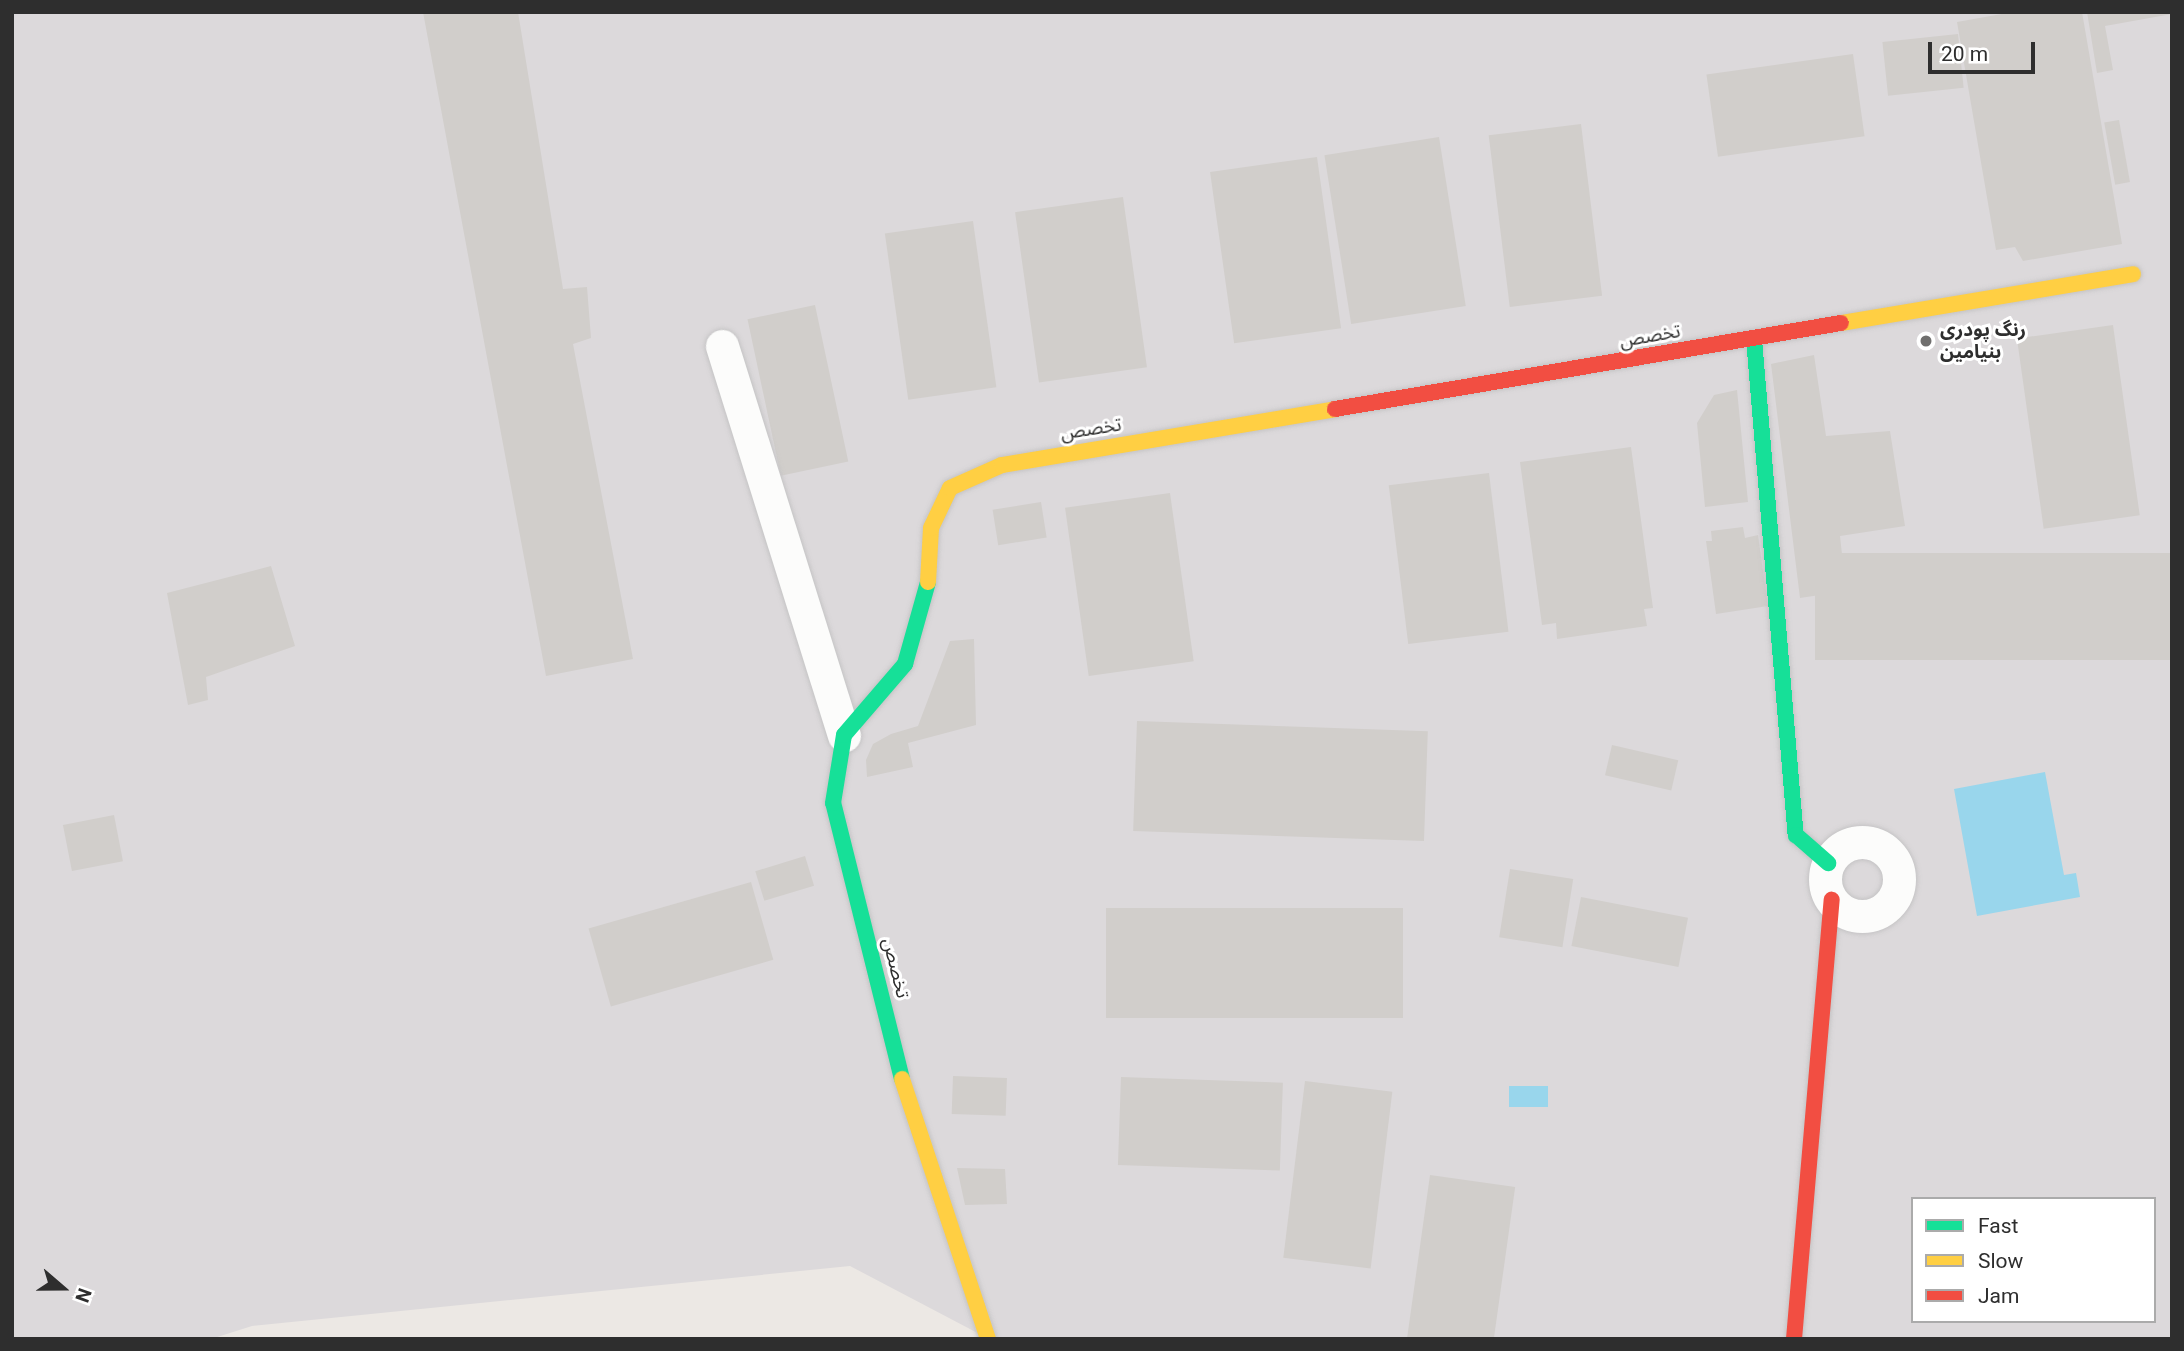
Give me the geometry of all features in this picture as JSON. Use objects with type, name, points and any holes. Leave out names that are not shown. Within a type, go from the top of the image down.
[{"type":"street","name":"تخصص","points":[[988,1339],[908,1102],[833,803],[844,735],[905,664],[927,591],[932,528],[950,488],[1002,465],[2133,274]]},
{"type":"street","points":[[1754,339],[1796,835],[1828,863]]},
{"type":"street","points":[[722,346],[844,735]]},
{"type":"street","points":[[1794,1339],[1832,900],[1825,876],[1828,863],[1846,845],[1871,843],[1892,857],[1899,880],[1891,901],[1874,914],[1851,914],[1832,900]]},
{"type":"shaded area","points":[[12,12],[2172,12],[2172,1339],[989,1339],[850,1266],[252,1326],[211,1339],[12,1339]]},
{"type":"water","points":[[2045,772],[2064,875],[2076,873],[2080,897],[1977,916],[1954,789]]},
{"type":"water","points":[[1509,1086],[1548,1086],[1548,1107],[1509,1107]]},
{"type":"building","points":[[423,12],[518,12],[563,289],[587,287],[591,338],[573,344],[633,659],[546,676]]},
{"type":"building","points":[[2013,12],[2082,12],[2122,244],[2023,261],[2015,247],[1996,250],[1957,22]]},
{"type":"building","points":[[2087,12],[2172,14],[2105,26],[2113,70],[2097,73]]},
{"type":"building","points":[[1958,34],[1964,88],[1888,96],[1882,42]]},
{"type":"building","points":[[1853,54],[1865,136],[1718,157],[1706,75]]},
{"type":"building","points":[[2119,120],[2130,182],[2115,185],[2104,123]]},
{"type":"building","points":[[1581,124],[1602,296],[1510,307],[1489,135]]},
{"type":"building","points":[[1439,137],[1466,306],[1351,324],[1324,155]]},
{"type":"building","points":[[1317,157],[1341,328],[1234,343],[1210,172]]},
{"type":"building","points":[[1123,197],[1147,367],[1039,382],[1015,212]]},
{"type":"building","points":[[973,221],[996,387],[908,400],[885,233]]},
{"type":"building","points":[[815,305],[848,462],[781,476],[748,319]]},
{"type":"building","points":[[2113,325],[2140,515],[2044,529],[2017,338]]},
{"type":"building","points":[[1814,355],[1826,436],[1890,431],[1905,526],[1840,536],[1846,591],[1800,598],[1771,364]]},
{"type":"building","points":[[1737,390],[1748,502],[1705,507],[1697,423],[1714,395]]},
{"type":"building","points":[[1631,447],[1653,608],[1644,609],[1647,626],[1557,639],[1556,623],[1542,625],[1520,462]]},
{"type":"building","points":[[1489,473],[1508,632],[1408,644],[1389,485]]},
{"type":"building","points":[[1170,493],[1194,661],[1089,676],[1065,508]]},
{"type":"building","points":[[1041,502],[1047,538],[998,545],[993,510]]},
{"type":"building","points":[[1743,527],[1745,538],[1758,535],[1768,606],[1716,614],[1706,541],[1712,541],[1711,531]]},
{"type":"building","points":[[1815,553],[2172,553],[2172,660],[1815,660]]},
{"type":"building","points":[[271,566],[295,646],[206,677],[208,700],[188,705],[167,593]]},
{"type":"building","points":[[974,639],[976,725],[908,743],[913,767],[867,777],[866,760],[873,744],[891,734],[918,726],[950,641]]},
{"type":"building","points":[[1137,721],[1428,731],[1424,841],[1133,831]]},
{"type":"building","points":[[1612,745],[1678,760],[1671,791],[1605,775]]},
{"type":"building","points":[[114,815],[123,861],[72,871],[63,825]]},
{"type":"building","points":[[805,856],[814,886],[764,901],[755,871]]},
{"type":"building","points":[[1510,869],[1573,879],[1562,947],[1499,937]]},
{"type":"building","points":[[751,882],[773,960],[611,1006],[589,929]]},
{"type":"building","points":[[1581,897],[1688,918],[1678,967],[1571,946]]},
{"type":"building","points":[[1106,908],[1403,908],[1403,1018],[1106,1018]]},
{"type":"building","points":[[953,1076],[1007,1078],[1006,1116],[952,1114]]},
{"type":"building","points":[[1121,1077],[1283,1083],[1280,1171],[1118,1165]]},
{"type":"building","points":[[1305,1081],[1392,1092],[1371,1268],[1283,1258]]},
{"type":"building","points":[[957,1168],[1005,1169],[1007,1204],[965,1205]]},
{"type":"building","points":[[1430,1175],[1515,1187],[1494,1339],[1407,1339]]},
{"type":"traffic: fast","points":[[1754,339],[1796,835],[1828,863]]},
{"type":"traffic: fast","points":[[902,1079],[833,803],[844,735],[905,664],[928,582]]},
{"type":"traffic: slow","points":[[1841,323],[2133,274]]},
{"type":"traffic: slow","points":[[928,582],[931,528],[950,488],[1002,465],[1335,409]]},
{"type":"traffic: slow","points":[[902,1079],[988,1339]]},
{"type":"traffic: jam","points":[[1335,409],[1841,323]]},
{"type":"traffic: jam","points":[[1794,1339],[1832,900]]},
{"type":"place","name":"رنگ پودری بنیامین","points":[[1926,341]]}]
